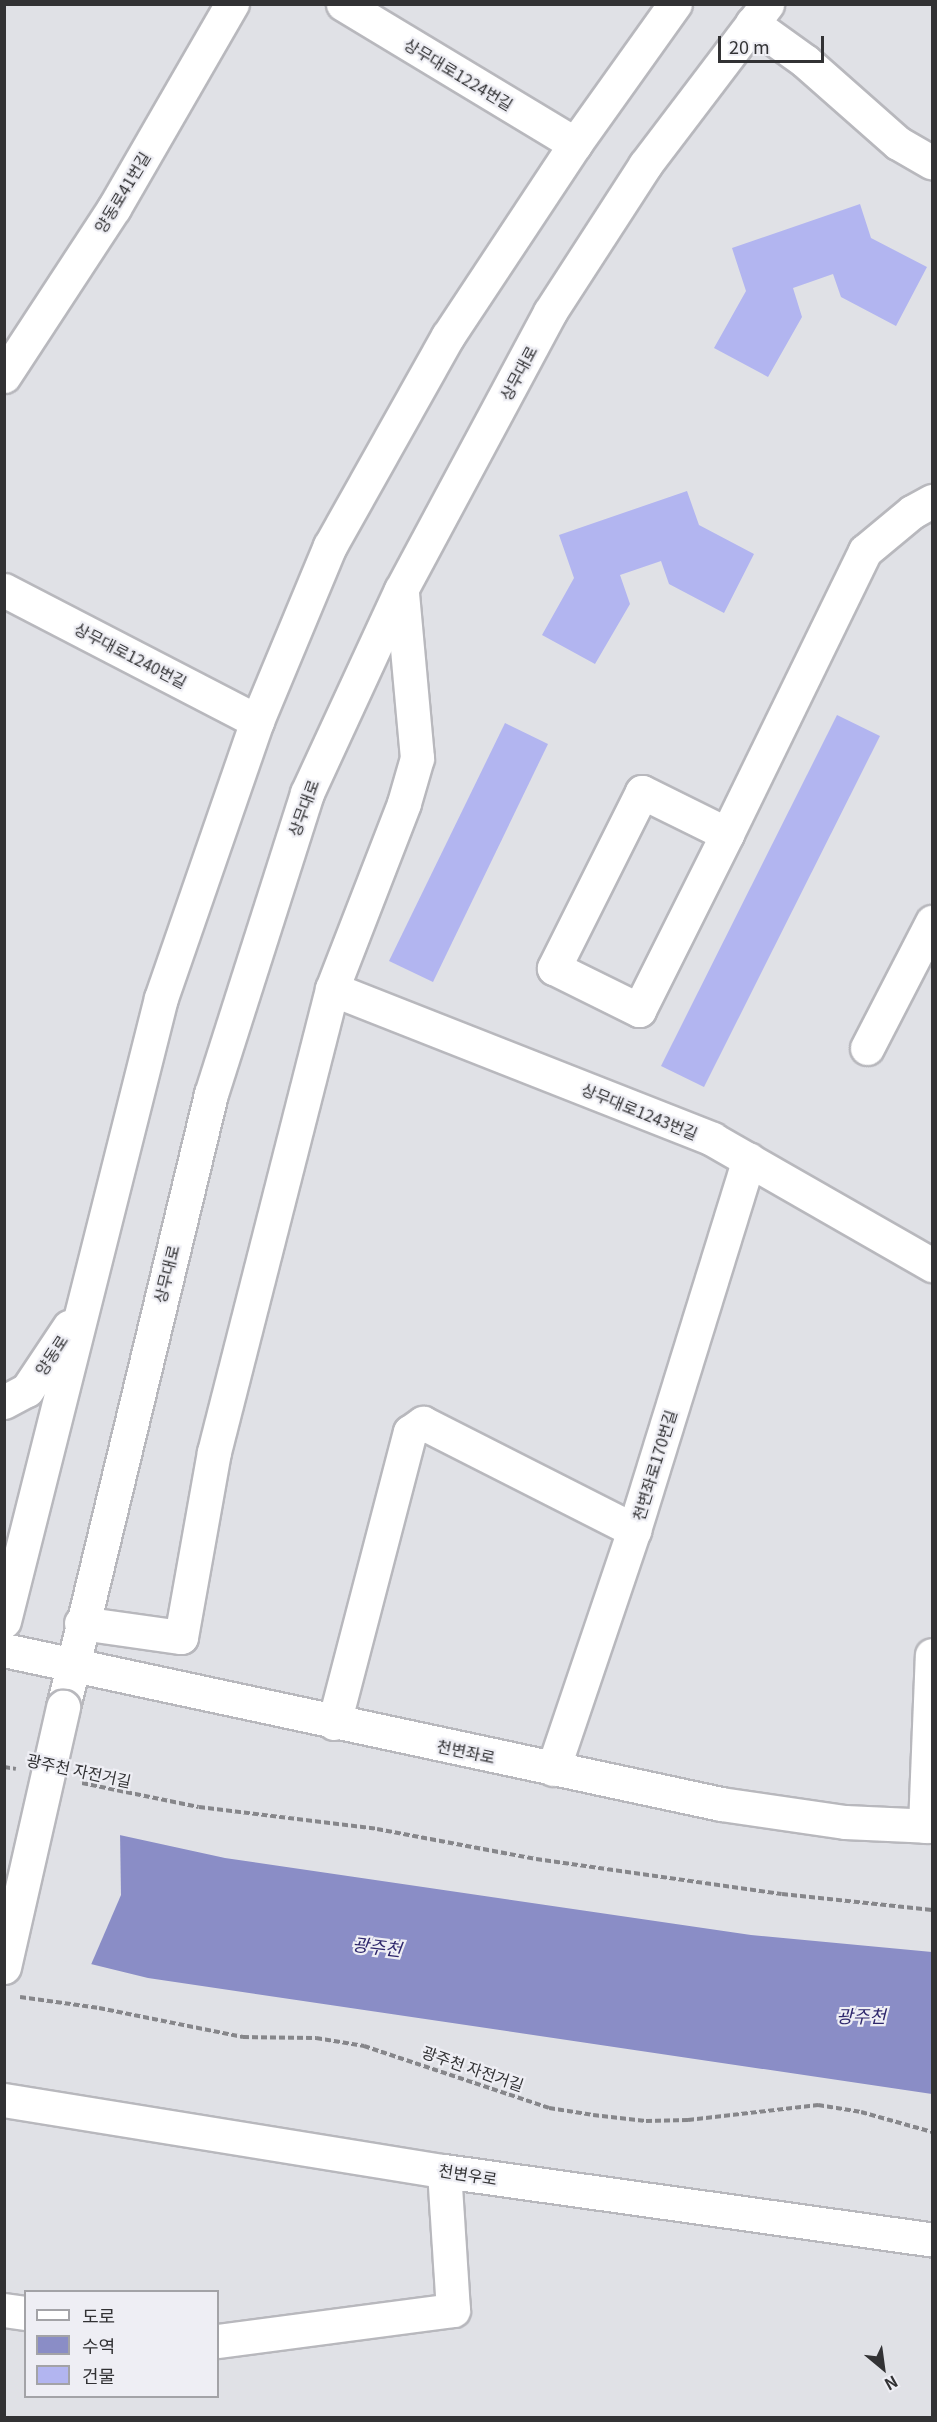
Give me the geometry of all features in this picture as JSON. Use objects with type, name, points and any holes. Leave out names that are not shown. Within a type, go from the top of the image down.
[{"type":"street","name":"양동로41번길","points":[[4,376],[114,208],[232,4]]},
{"type":"street","name":"상무대로1224번길","points":[[343,4],[575,144]]},
{"type":"street","points":[[4,1621],[161,998],[257,721],[330,546],[448,336],[575,144],[675,4]]},
{"type":"street","points":[[759,14],[805,62],[898,143],[933,163]]},
{"type":"street","name":"상무대로","points":[[4,1967],[81,1623],[211,1094],[307,793],[401,590],[550,312],[645,165],[759,14]]},
{"type":"street","points":[[727,834],[642,792],[554,968],[639,1010],[727,834],[865,551],[912,512],[933,501]]},
{"type":"street","name":"상무대로1240번길","points":[[4,590],[257,721]]},
{"type":"street","points":[[81,1623],[181,1637],[214,1452],[332,989],[404,803],[417,758],[401,590]]},
{"type":"street","points":[[867,1048],[933,922]]},
{"type":"street","name":"상무대로1243번길","points":[[332,989],[712,1139],[933,1265]]},
{"type":"street","name":"천변좌로170번길","points":[[553,1769],[634,1530],[749,1159]]},
{"type":"street","name":"양동로","points":[[4,1402],[27,1390],[87,1297]]},
{"type":"street","points":[[334,1723],[410,1432],[423,1423],[634,1530]]},
{"type":"street","name":"천변좌로","points":[[4,1650],[334,1723],[721,1804],[845,1822],[929,1826]]},
{"type":"street","points":[[929,1826],[933,1655]]},
{"type":"street","name":"천변우로","points":[[4,2100],[444,2171],[933,2241]]},
{"type":"street","points":[[219,2341],[453,2310],[444,2171]]},
{"type":"street","points":[[4,2310],[24,2313]]},
{"type":"path","name":"광주천 자전거길","points":[[4,1767],[27,1771]]},
{"type":"path","name":"광주천 자전거길","points":[[73,1781],[199,1807],[377,1829],[536,1859],[782,1894],[933,1910]]},
{"type":"path","name":"광주천 자전거길","points":[[16,1997],[99,2008],[243,2037],[316,2038],[364,2046],[549,2108],[592,2115],[646,2121],[688,2120],[818,2105],[861,2112],[933,2132]]},
{"type":"water","name":"광주천","points":[[5,1810],[225,1858],[751,1935],[932,1952],[932,2094],[148,1978],[5,1943]]},
{"type":"pier","points":[[4,1807],[120,1832],[121,1895],[90,1967],[4,1946]]},
{"type":"building","points":[[860,204],[871,238],[927,267],[896,326],[841,297],[833,274],[793,288],[802,317],[768,377],[714,348],[746,291],[732,248]]},
{"type":"building","points":[[687,491],[699,525],[754,554],[724,613],[669,584],[661,561],[620,575],[630,604],[595,664],[542,635],[574,578],[559,535]]},
{"type":"building","points":[[837,715],[880,736],[704,1087],[661,1066]]},
{"type":"building","points":[[505,723],[548,744],[433,982],[389,961]]}]
